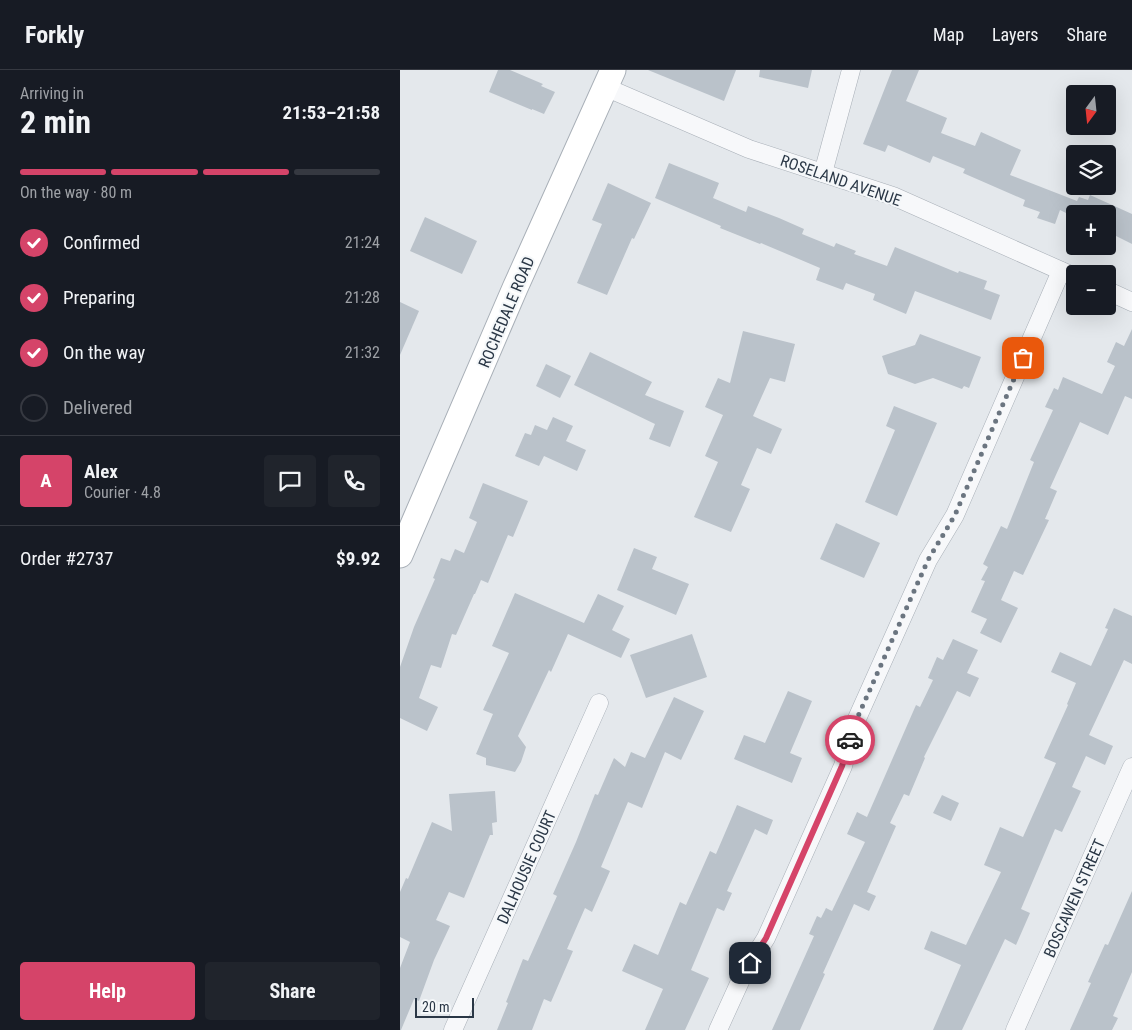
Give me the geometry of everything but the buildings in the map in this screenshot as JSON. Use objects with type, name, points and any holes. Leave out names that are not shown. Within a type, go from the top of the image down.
[{"type":"main road","name":"ROCHEDALE ROAD","points":[[400,555],[406,526],[609,78]]},
{"type":"street","points":[[823,173],[851,70]]},
{"type":"street","name":"ROSELAND AVENUE","points":[[609,78],[749,149],[893,196],[1066,273]]},
{"type":"street","points":[[718,1030],[743,975],[766,938],[842,766],[855,723],[928,560],[955,515],[1066,278]]},
{"type":"street","points":[[1116,295],[1132,302]]},
{"type":"street","name":"DALHOUSIE COURT","points":[[453,1030],[599,703]]},
{"type":"street","name":"BOSCAWEN STREET","points":[[1015,1030],[1132,767]]},
{"type":"way so far","points":[[850,740],[855,723],[928,560],[955,515],[1023,358]]},
{"type":"route","points":[[750,963],[766,938],[842,766],[850,740]]}]
